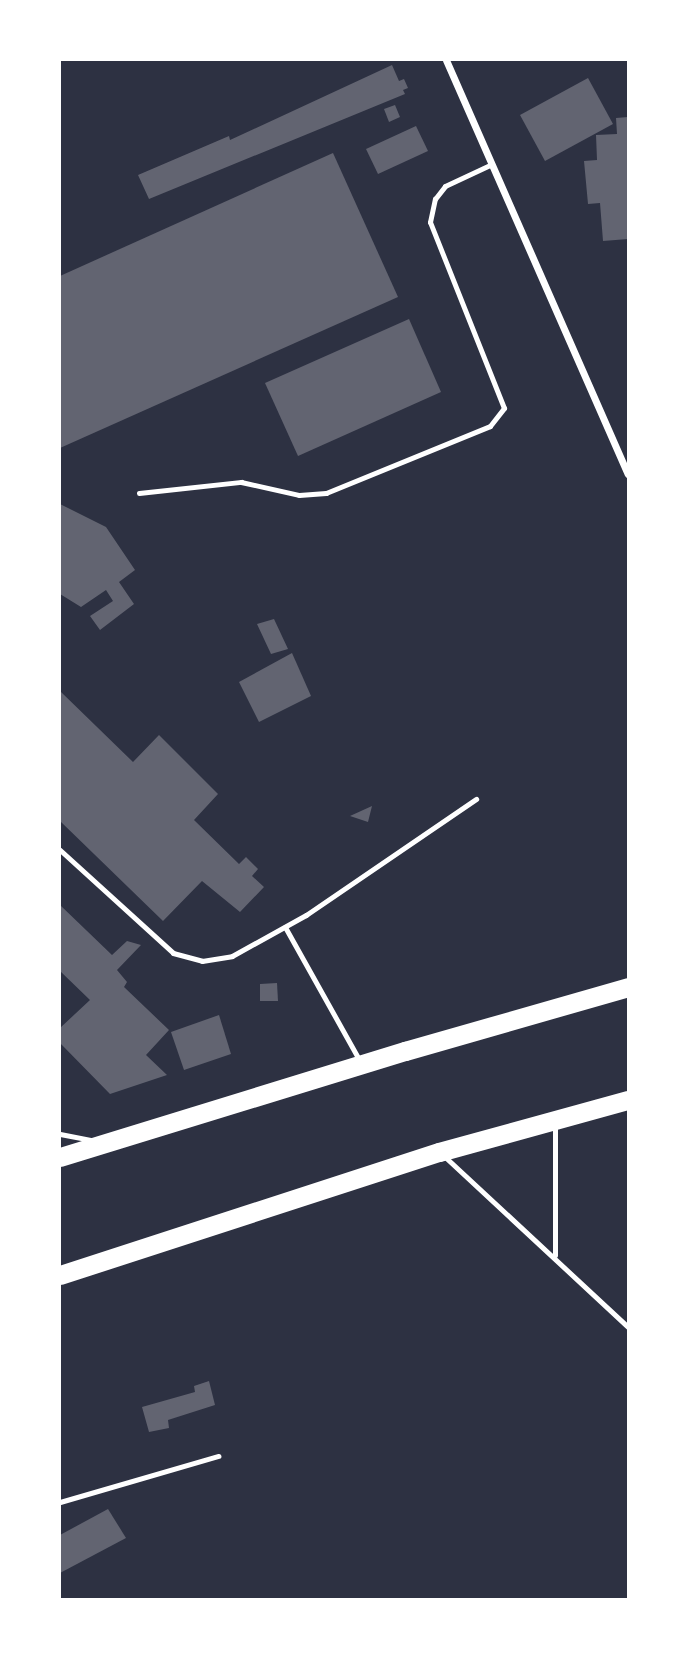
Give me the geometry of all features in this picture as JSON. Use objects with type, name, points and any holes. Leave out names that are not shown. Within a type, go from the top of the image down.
[{"type":"highway","points":[[60,1157],[362,1063],[628,987]]},
{"type":"highway","points":[[60,1275],[439,1152],[628,1100]]},
{"type":"street","points":[[446,60],[628,474]]},
{"type":"lane","points":[[139,492],[241,482],[299,495],[326,493],[490,426],[504,408],[430,222],[435,199],[445,186],[492,164]]},
{"type":"lane","points":[[60,850],[173,953],[202,961],[232,956],[285,927],[477,799]]},
{"type":"lane","points":[[285,927],[362,1063]]},
{"type":"lane","points":[[555,1255],[556,1120]]},
{"type":"lane","points":[[60,1134],[103,1143]]},
{"type":"lane","points":[[439,1152],[555,1255],[628,1327]]},
{"type":"lane","points":[[60,1502],[218,1456]]},
{"type":"building","points":[[392,65],[399,81],[404,79],[408,88],[403,90],[405,94],[149,199],[138,175],[229,136],[230,140]]},
{"type":"building","points":[[588,78],[613,124],[545,161],[520,115]]},
{"type":"building","points":[[395,105],[400,117],[389,122],[384,109]]},
{"type":"building","points":[[628,117],[628,239],[603,241],[600,203],[588,204],[584,161],[597,160],[596,135],[617,134],[616,118]]},
{"type":"building","points":[[416,126],[428,151],[378,174],[366,149]]},
{"type":"building","points":[[333,153],[398,297],[60,448],[60,276]]},
{"type":"building","points":[[409,319],[441,392],[298,456],[265,383]]},
{"type":"building","points":[[60,504],[106,527],[135,570],[119,582],[134,604],[100,630],[90,616],[113,601],[106,590],[81,607],[60,594]]},
{"type":"building","points":[[274,619],[288,649],[271,654],[257,624]]},
{"type":"building","points":[[292,653],[311,696],[259,722],[239,682]]},
{"type":"building","points":[[60,691],[133,762],[159,735],[218,794],[194,820],[239,864],[246,857],[258,869],[252,876],[264,887],[240,912],[202,881],[163,921],[60,821]]},
{"type":"building","points":[[372,806],[368,822],[350,816]]},
{"type":"building","points":[[60,905],[112,955],[127,941],[141,945],[117,970],[127,982],[124,987],[169,1030],[146,1055],[167,1075],[110,1094],[60,1043],[60,1028],[90,1000],[60,971]]},
{"type":"building","points":[[277,983],[278,1001],[260,1001],[260,984]]},
{"type":"building","points":[[219,1015],[231,1054],[184,1070],[171,1032]]},
{"type":"building","points":[[209,1381],[215,1405],[168,1420],[169,1428],[149,1432],[142,1407],[195,1392],[194,1386]]},
{"type":"building","points":[[108,1509],[126,1538],[60,1573],[60,1535]]}]
